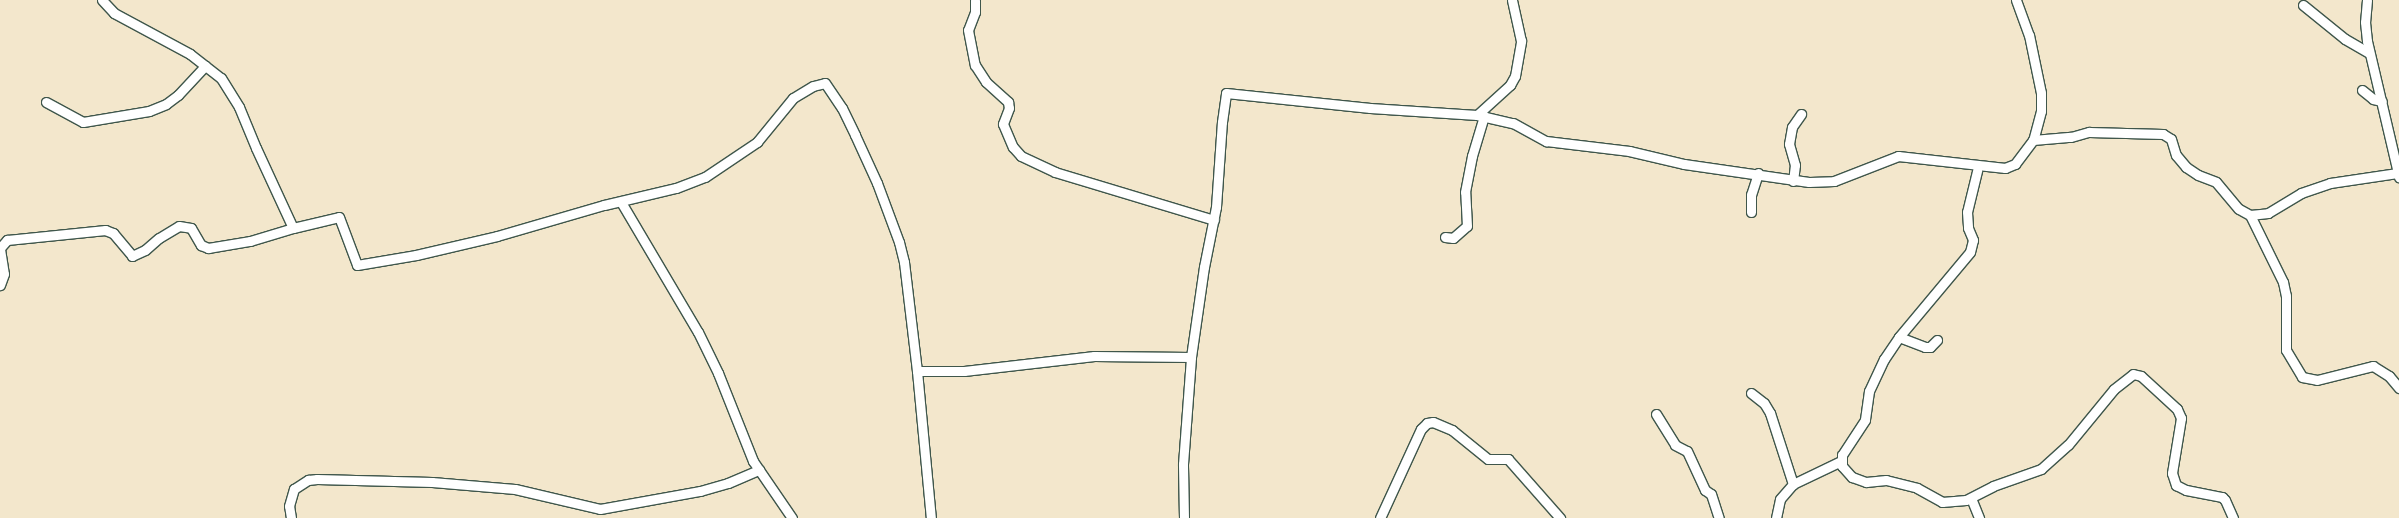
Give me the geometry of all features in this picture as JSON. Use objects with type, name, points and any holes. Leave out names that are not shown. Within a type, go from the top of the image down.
[{"type":"street","points":[[102,0],[114,14],[164,39],[205,66],[226,85],[239,107],[293,228]]},
{"type":"street","points":[[975,0],[975,12],[968,30],[975,65],[986,82],[1008,102],[1009,108],[1003,124],[1013,147],[1021,156],[1055,172],[1214,220]]},
{"type":"street","points":[[1445,237],[1454,238],[1467,226],[1465,192],[1480,116],[1502,94],[1515,76],[1521,41],[1512,0]]},
{"type":"street","points":[[1184,518],[1183,464],[1191,357],[1204,267],[1214,220],[1226,93],[1370,108],[1480,116],[1521,126],[1546,141],[1629,150],[1684,164],[1758,173],[1793,180],[1834,181],[1898,156],[1997,169],[2010,167],[2034,140],[2040,111],[2040,92],[2029,35],[2016,0]]},
{"type":"street","points":[[2034,140],[2071,138],[2089,132],[2166,135],[2171,138],[2179,159],[2186,167],[2198,176],[2216,182],[2239,209],[2250,215],[2268,213],[2300,193],[2330,183],[2398,175],[2382,101],[2369,53],[2365,22],[2367,0]]},
{"type":"street","points":[[2303,5],[2345,39],[2369,53]]},
{"type":"street","points":[[46,102],[83,122],[149,111],[166,104],[178,95],[205,66]]},
{"type":"street","points":[[0,285],[4,274],[0,248],[7,240],[105,230],[114,233],[132,256],[145,250],[179,226],[191,228],[201,245],[208,248],[250,241],[339,217],[357,265],[458,246],[604,205],[676,188],[705,177],[757,142],[793,98],[813,86],[825,83],[842,108],[877,183],[899,242],[904,262],[917,370],[931,518]]},
{"type":"street","points":[[2362,90],[2373,100],[2382,101]]},
{"type":"street","points":[[1793,180],[1795,165],[1789,144],[1792,127],[1801,114]]},
{"type":"street","points":[[1978,167],[1967,212],[1968,228],[1973,240],[1970,252],[1884,359],[1869,391],[1865,420],[1845,450],[1841,461],[1846,472],[1866,482],[1886,480],[1917,488],[1942,502],[1953,503],[1971,498],[1993,486],[2041,469],[2068,446],[2114,389],[2133,374],[2141,376],[2177,409],[2181,418],[2172,473],[2176,485],[2186,490],[2222,497],[2233,518]]},
{"type":"street","points":[[1751,212],[1751,195],[1758,173]]},
{"type":"street","points":[[621,202],[698,332],[718,373],[749,452],[792,518]]},
{"type":"street","points":[[2250,215],[2283,282],[2286,296],[2286,350],[2302,377],[2317,380],[2373,366],[2389,376],[2399,388]]},
{"type":"street","points":[[1900,337],[1925,347],[1930,347],[1937,340]]},
{"type":"street","points":[[917,370],[964,371],[1094,356],[1191,357]]},
{"type":"street","points":[[1751,393],[1770,413],[1792,484]]},
{"type":"street","points":[[1656,414],[1675,445],[1687,451],[1705,490],[1711,494],[1719,518]]},
{"type":"street","points":[[1380,518],[1421,429],[1427,423],[1433,422],[1452,430],[1488,459],[1508,459],[1560,518]]},
{"type":"street","points":[[1776,518],[1780,499],[1792,484],[1841,461]]},
{"type":"street","points":[[291,518],[289,506],[294,489],[308,480],[317,479],[432,482],[514,489],[600,509],[700,491],[728,483],[759,470]]},
{"type":"street","points":[[1971,498],[1979,518]]}]
